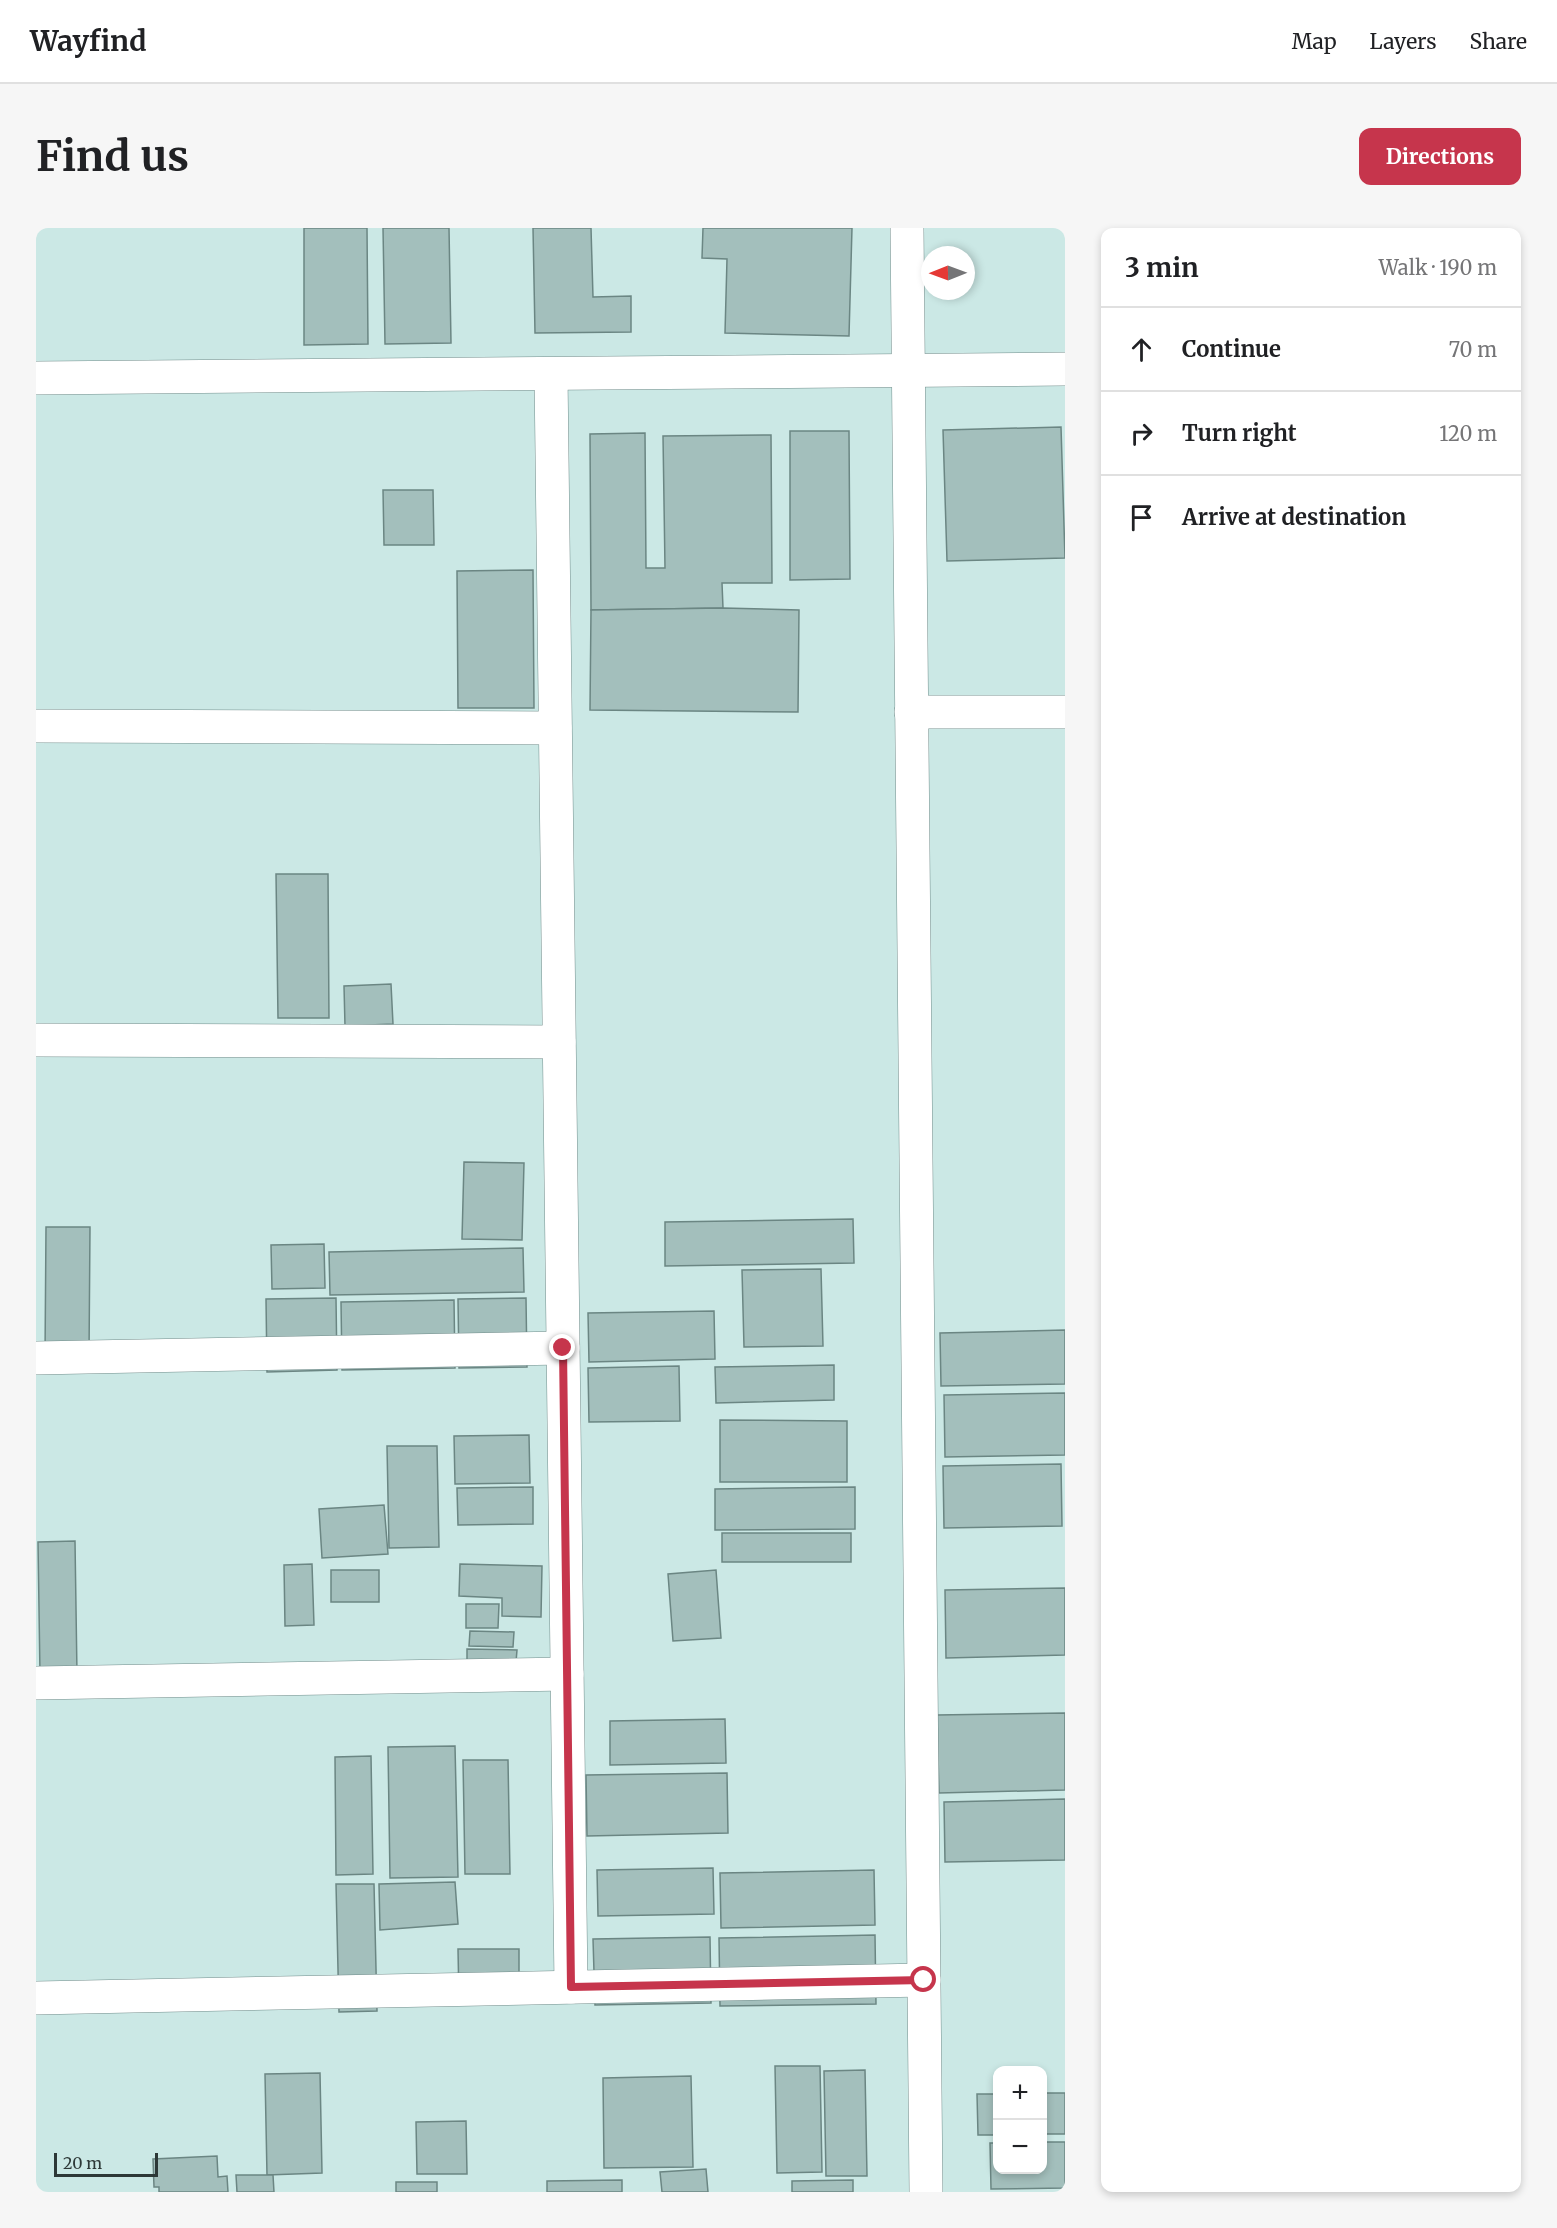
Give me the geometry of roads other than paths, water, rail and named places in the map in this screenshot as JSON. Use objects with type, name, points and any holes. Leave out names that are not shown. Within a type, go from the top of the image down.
[{"type":"street","points":[[906,228],[926,2192]]},
{"type":"street","points":[[36,378],[1065,369]]},
{"type":"street","points":[[551,374],[571,1987]]},
{"type":"street","points":[[911,712],[1065,712]]},
{"type":"street","points":[[36,726],[555,728]]},
{"type":"street","points":[[36,1040],[559,1042]]},
{"type":"street","points":[[36,1358],[563,1348]]},
{"type":"street","points":[[36,1683],[567,1674]]},
{"type":"street","points":[[36,1998],[924,1980]]}]
